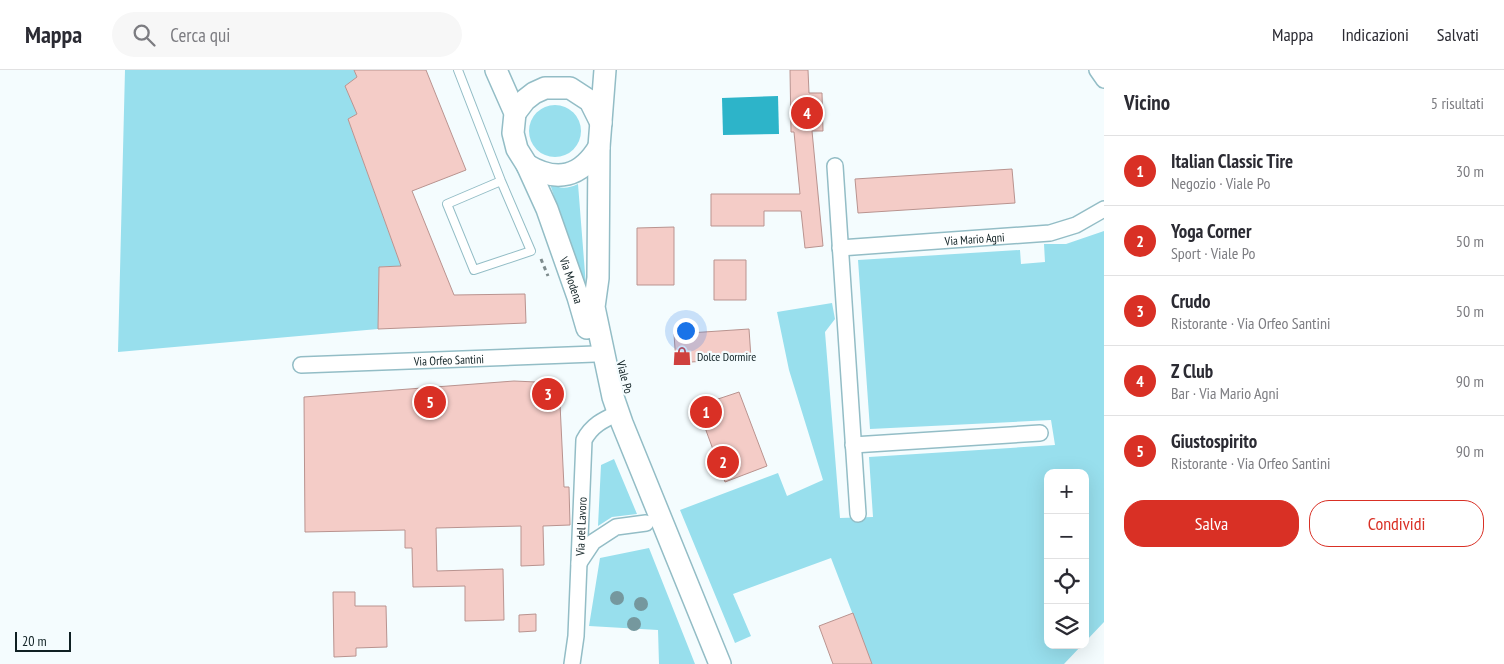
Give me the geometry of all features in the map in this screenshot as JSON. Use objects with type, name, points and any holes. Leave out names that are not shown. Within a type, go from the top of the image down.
[{"type":"main road","name":"Via Modena","points":[[496,70],[518,140],[553,226],[578,297],[595,354],[616,405]]},
{"type":"main road","name":"Viale Po","points":[[605,70],[599,147],[598,278],[594,307],[616,405],[720,664]]},
{"type":"main road","points":[[599,147],[592,160],[580,170],[566,175],[551,175],[537,171],[518,140],[530,96],[549,79],[570,88],[590,101],[601,123]]},
{"type":"street","points":[[1098,70],[1104,80]]},
{"type":"street","points":[[835,166],[858,514]]},
{"type":"street","name":"Via Mario Agni","points":[[840,248],[1050,233],[1076,225],[1104,210]]},
{"type":"street","name":"Via Orfeo Santini","points":[[301,365],[595,354]]},
{"type":"street","name":"Via del Lavoro","points":[[573,662],[584,440],[587,433],[616,405]]},
{"type":"street","points":[[853,445],[1040,433]]},
{"type":"street","points":[[579,564],[593,542],[616,527],[646,523]]},
{"type":"lane","points":[[458,70],[501,181],[531,251],[474,270],[447,204],[501,181]]},
{"type":"shaded area","points":[[125,70],[354,70],[357,77],[345,86],[357,114],[348,119],[401,266],[379,267],[378,329],[118,352]]},
{"type":"shaded area","points":[[778,96],[779,134],[723,135],[722,98]]},
{"type":"shaded area","points":[[550,105],[560,105],[574,112],[581,126],[581,136],[574,150],[560,157],[550,157],[540,153],[533,146],[529,136],[529,126],[533,116],[540,109]]},
{"type":"shaded area","points":[[550,184],[564,188],[578,184],[586,286],[584,288]]},
{"type":"shaded area","points":[[1104,231],[1104,622],[1089,638],[1089,469],[1044,469],[1044,649],[1078,649],[1064,664],[872,664],[831,558],[733,594],[751,636],[735,643],[680,510],[778,473],[787,496],[823,480],[789,370],[777,312],[832,303],[835,319],[825,332],[840,518],[873,517],[869,457],[1055,445],[1051,420],[870,429],[858,260],[1020,250],[1021,264],[1045,262],[1044,244],[1066,244]]},
{"type":"shaded area","points":[[614,459],[637,514],[612,517],[598,526],[601,465]]},
{"type":"shaded area","points":[[649,548],[695,664],[659,664],[658,630],[589,626],[600,558]]},
{"type":"building","points":[[354,70],[426,70],[466,170],[412,191],[454,295],[525,294],[526,323],[378,329],[379,267],[401,266],[348,119],[357,114],[345,86],[357,77]]},
{"type":"building","points":[[790,70],[808,70],[809,93],[822,93],[823,131],[812,131],[823,246],[805,248],[801,211],[764,211],[764,226],[711,226],[711,194],[800,194],[794,132],[791,132]]},
{"type":"building","points":[[1012,169],[1015,203],[858,213],[855,179]]},
{"type":"building","points":[[674,227],[674,285],[637,285],[637,228]]},
{"type":"building","points":[[714,260],[746,260],[746,300],[714,300]]},
{"type":"building","points":[[749,329],[751,358],[676,363],[674,334]]},
{"type":"building","points":[[514,381],[559,383],[564,487],[569,487],[570,525],[543,526],[544,565],[521,566],[521,526],[436,528],[437,571],[503,569],[504,620],[465,621],[465,586],[413,587],[412,548],[405,548],[405,530],[305,532],[304,397]]},
{"type":"building","points":[[739,392],[767,466],[725,482],[697,406]]},
{"type":"building","points":[[333,592],[355,592],[355,606],[386,606],[387,647],[356,648],[356,656],[334,657]]},
{"type":"building","points":[[853,613],[872,664],[833,664],[819,626]]},
{"type":"building","points":[[536,614],[536,631],[519,632],[519,615]]},
{"type":"place","name":"Z Club","points":[[807,113]]},
{"type":"place","name":"Dolce Dormire","points":[[682,356]]},
{"type":"place","name":"Crudo","points":[[548,394]]},
{"type":"place","name":"Giustospirito","points":[[430,402]]},
{"type":"place","name":"Italian Classic Tire","points":[[706,412]]},
{"type":"place","name":"Yoga Corner","points":[[723,462]]}]
